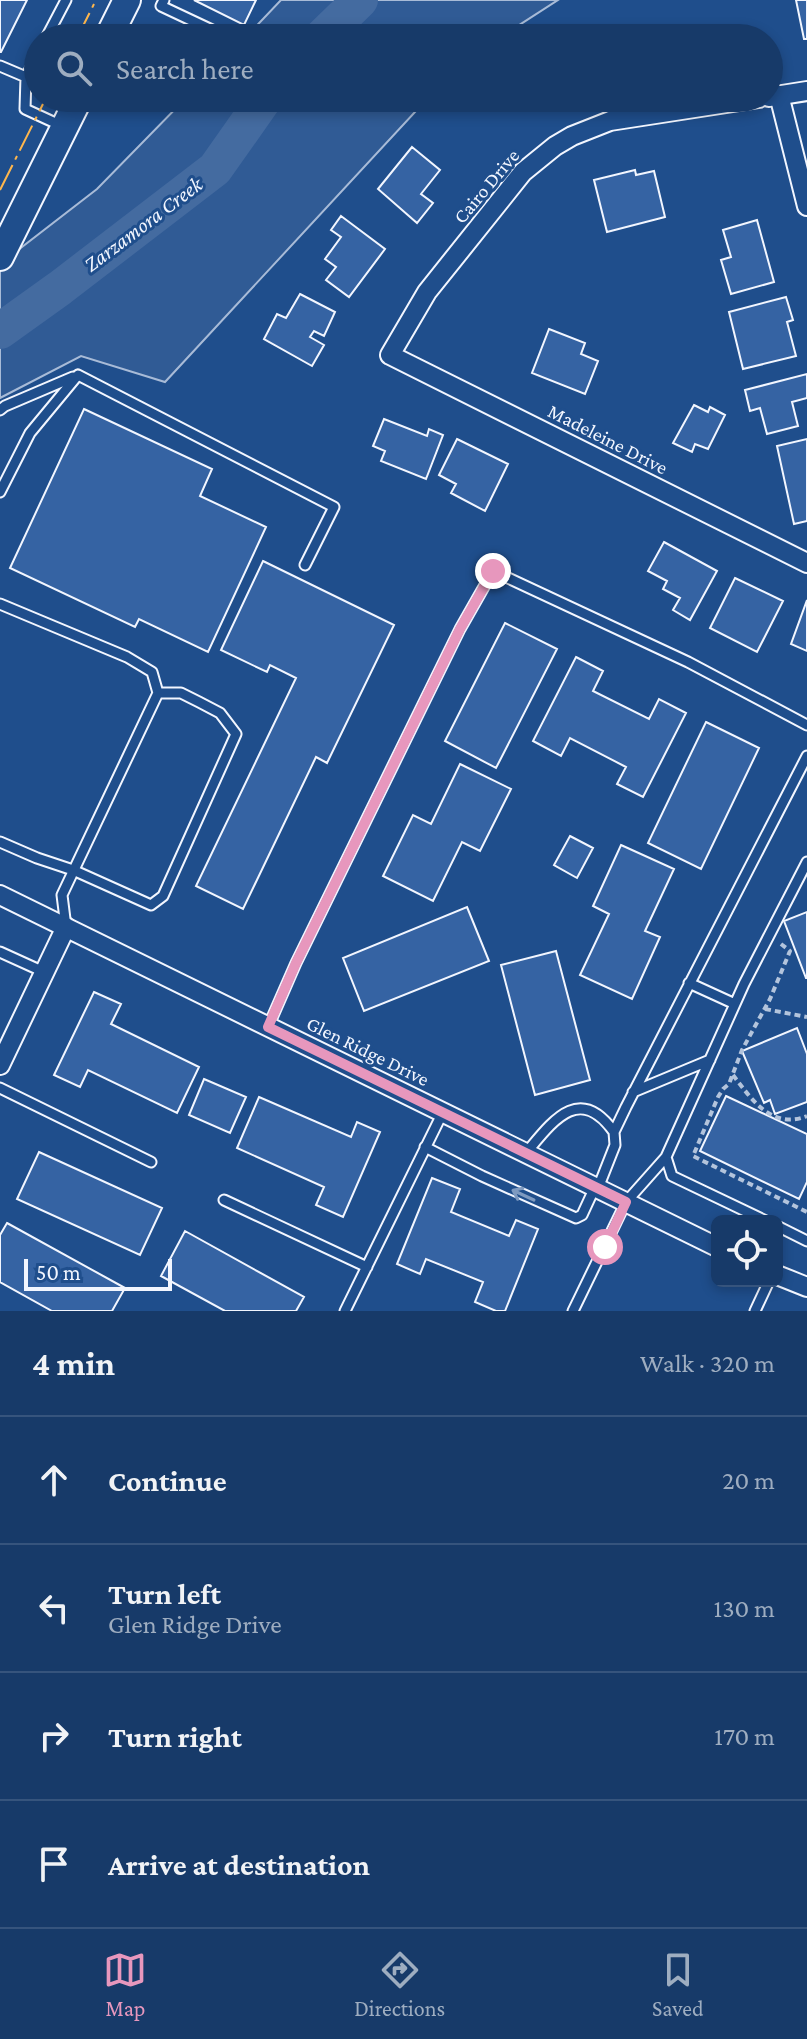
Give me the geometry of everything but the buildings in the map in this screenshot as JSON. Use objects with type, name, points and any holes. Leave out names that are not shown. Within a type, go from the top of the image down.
[{"type":"main road","points":[[115,24],[127,0]]},
{"type":"main road","points":[[0,257],[72,112]]},
{"type":"street","points":[[783,95],[807,91]]},
{"type":"street","name":"Cairo Drive","points":[[390,355],[427,292],[523,172],[572,136],[610,121],[668,112]]},
{"type":"street","points":[[779,112],[807,206]]},
{"type":"street","name":"Madeleine Drive","points":[[390,355],[807,563]]},
{"type":"street","name":"Glen Ridge Drive","points":[[0,895],[711,1244]]},
{"type":"street","points":[[0,1065],[66,927]]},
{"type":"street","points":[[783,1277],[807,1287]]},
{"type":"lane","points":[[53,24],[66,0]]},
{"type":"lane","points":[[164,0],[161,6],[199,24]]},
{"type":"lane","points":[[0,66],[24,76]]},
{"type":"lane","points":[[31,112],[64,128]]},
{"type":"lane","points":[[0,410],[78,375],[139,405],[334,507],[305,565]]},
{"type":"lane","points":[[0,492],[30,433],[78,375]]},
{"type":"lane","points":[[268,1027],[398,754],[460,629],[493,571],[688,662],[807,725]]},
{"type":"lane","points":[[2,608],[127,657],[152,672],[158,693],[62,895],[66,927]]},
{"type":"lane","points":[[0,842],[151,905],[163,896],[236,734],[220,713],[181,693],[158,693]]},
{"type":"lane","points":[[425,1147],[565,1214],[576,1218],[582,1215],[615,1145],[614,1132],[633,1092],[807,756]]},
{"type":"lane","points":[[573,1311],[626,1202],[666,1157],[735,1004],[807,862]]},
{"type":"lane","points":[[0,952],[44,972]]},
{"type":"lane","points":[[689,983],[735,1004]]},
{"type":"lane","points":[[633,1092],[710,1060]]},
{"type":"lane","points":[[0,1088],[151,1162]]},
{"type":"lane","points":[[526,1153],[550,1123],[560,1114],[573,1110],[585,1109],[598,1115],[614,1132]]},
{"type":"lane","points":[[345,1311],[443,1112]]},
{"type":"lane","points":[[666,1157],[672,1176],[753,1215]]},
{"type":"lane","points":[[224,1200],[367,1267]]},
{"type":"lane","points":[[783,1229],[807,1241]]},
{"type":"lane","points":[[755,1311],[766,1287]]},
{"type":"path","points":[[769,936],[790,951],[729,1084],[718,1097],[693,1156],[807,1212]]},
{"type":"path","points":[[765,1009],[807,1017]]},
{"type":"path","points":[[733,1075],[766,1112],[786,1121],[807,1116]]},
{"type":"shaded area","points":[[281,0],[558,0],[521,24],[258,24]]},
{"type":"shaded area","points":[[172,112],[415,112],[165,382],[81,356],[0,398],[0,264],[97,189]]},
{"type":"waterway","name":"Zarzamora Creek","points":[[335,24],[360,0]]},
{"type":"waterway","name":"Zarzamora Creek","points":[[0,331],[215,169],[255,112]]},
{"type":"power","points":[[84,24],[96,0]]},
{"type":"power","points":[[0,190],[39,112]]},
{"type":"route","points":[[493,571],[460,629],[296,963],[268,1027],[626,1202],[605,1247]]}]
